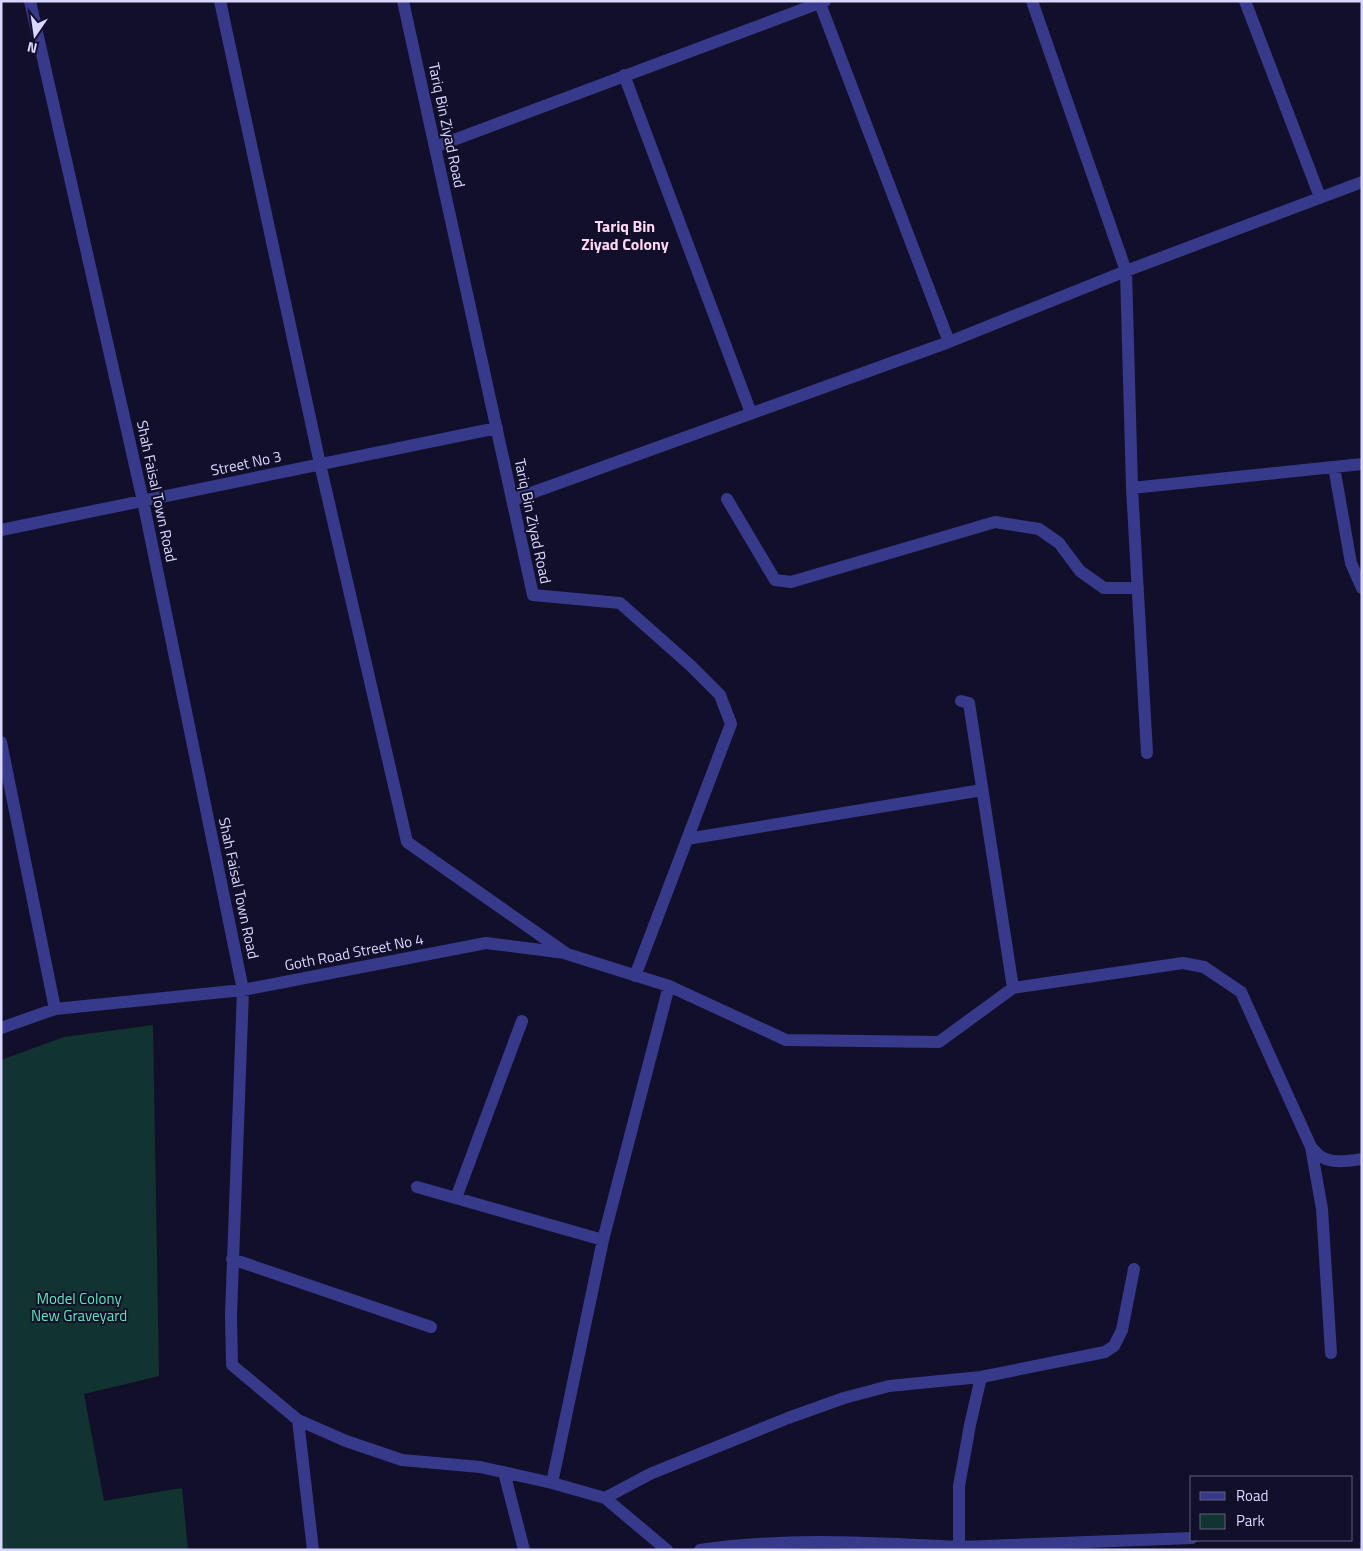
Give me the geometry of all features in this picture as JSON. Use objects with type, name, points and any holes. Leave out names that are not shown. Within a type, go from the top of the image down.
[{"type":"street","name":"Shah Faisal Town Road","points":[[30,1],[143,501],[243,990],[232,1259],[232,1366],[298,1420]]},
{"type":"street","points":[[220,1],[320,464],[407,842],[567,954],[669,986],[786,1040],[939,1042],[1013,988],[1183,963],[1204,966],[1241,992],[1311,1147],[1322,1209],[1330,1353]]},
{"type":"street","name":"Tariq Bin Ziyad Road","points":[[403,1],[533,595],[620,603],[690,665],[720,695],[730,724],[635,976]]},
{"type":"street","points":[[1032,1],[1126,271],[1132,488],[1146,753]]},
{"type":"street","points":[[1245,1],[1320,197]]},
{"type":"street","points":[[435,147],[821,2],[949,342]]},
{"type":"street","points":[[624,75],[751,414]]},
{"type":"street","points":[[512,500],[949,342],[1126,271],[1362,182]]},
{"type":"street","name":"Street No 3","points":[[1,530],[497,428]]},
{"type":"street","points":[[1132,488],[1362,464]]},
{"type":"street","points":[[1334,467],[1351,563],[1362,588]]},
{"type":"street","points":[[727,499],[775,580],[792,582],[995,522],[1039,529],[1060,543],[1080,571],[1104,588],[1138,588]]},
{"type":"street","points":[[961,701],[969,703],[1013,988]]},
{"type":"street","points":[[1,742],[54,1009]]},
{"type":"street","points":[[687,839],[982,790]]},
{"type":"street","name":"Goth Road Street No 4","points":[[1,1028],[54,1009],[243,990],[486,943],[567,954]]},
{"type":"street","points":[[552,1483],[603,1240],[669,986]]},
{"type":"street","points":[[456,1198],[522,1021]]},
{"type":"street","points":[[1311,1147],[1320,1157],[1332,1160],[1347,1161],[1362,1158]]},
{"type":"street","points":[[417,1187],[603,1240]]},
{"type":"street","points":[[232,1259],[431,1327]]},
{"type":"street","points":[[605,1498],[650,1474],[788,1418],[844,1398],[889,1386],[981,1377],[1106,1352],[1114,1346],[1122,1330],[1134,1269]]},
{"type":"street","points":[[959,1548],[959,1486],[981,1377]]},
{"type":"street","points":[[298,1420],[346,1441],[402,1460],[480,1467],[552,1483],[605,1498],[668,1550]]},
{"type":"street","points":[[298,1420],[313,1550]]},
{"type":"street","points":[[504,1472],[524,1550]]},
{"type":"street","points":[[700,1550],[800,1541],[959,1548],[1136,1545],[1190,1538]]},
{"type":"green space","name":"Model Colony New Graveyard","points":[[153,1025],[159,1376],[84,1394],[104,1501],[182,1488],[188,1550],[1,1550],[1,1060],[64,1037]]},
{"type":"district","name":"Tariq Bin Ziyad Colony","points":[[625,235]]}]
